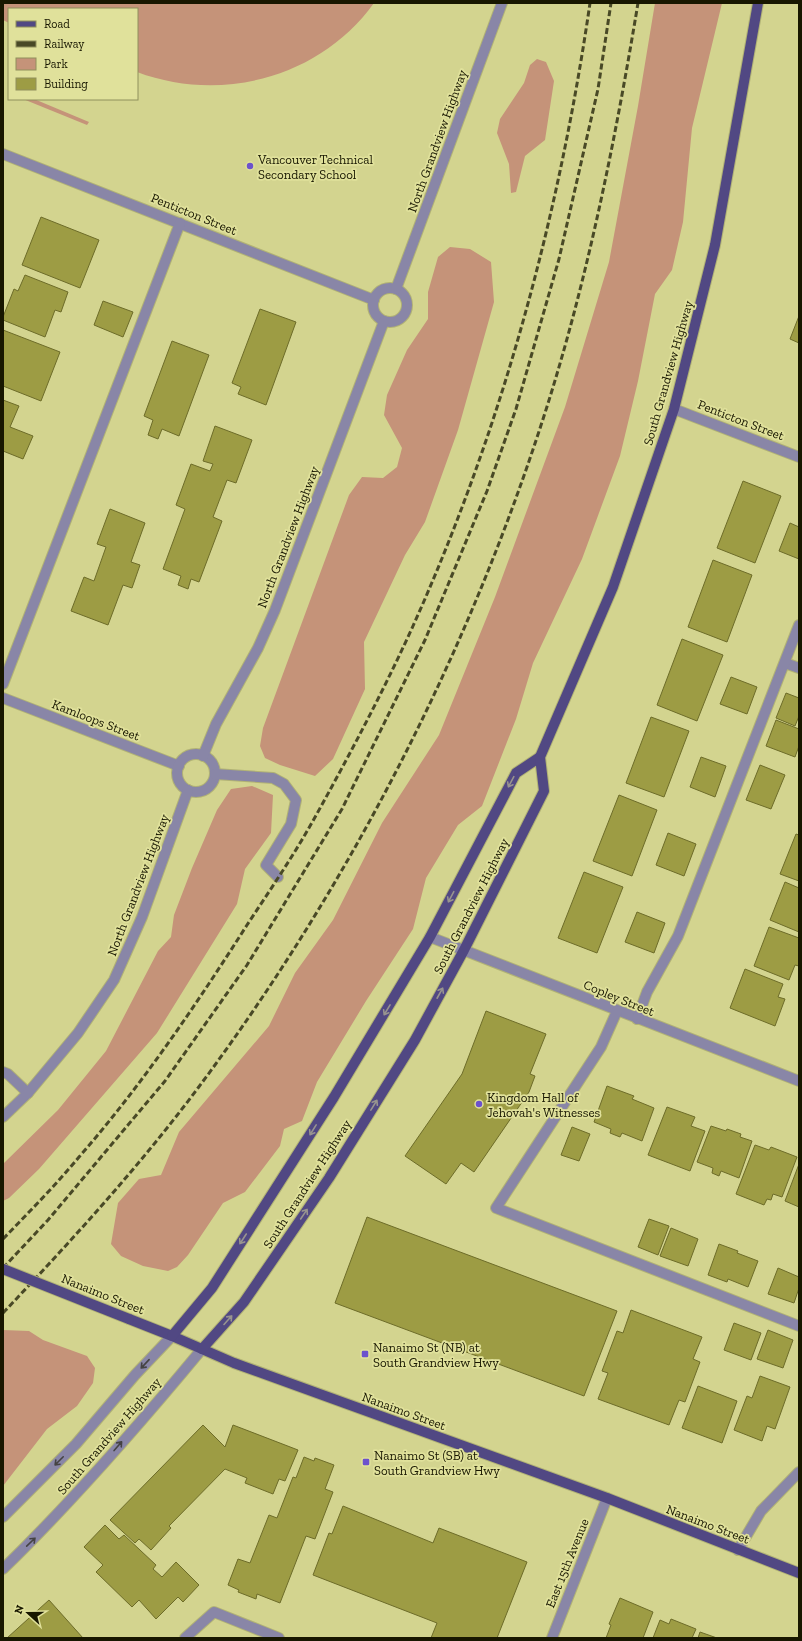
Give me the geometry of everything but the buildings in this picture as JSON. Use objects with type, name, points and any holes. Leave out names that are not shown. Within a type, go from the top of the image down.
[{"type":"main road","name":"South Grandview Highway","points":[[202,1349],[244,1302],[329,1178],[414,1040],[464,950],[544,791],[540,757],[613,587],[674,409],[715,245],[758,3]]},
{"type":"main road","name":"South Grandview Highway","points":[[172,1336],[212,1288],[334,1097],[430,937],[516,773],[540,757]]},
{"type":"main road","name":"Nanaimo Street","points":[[3,1269],[172,1336],[250,1369],[607,1498],[799,1573]]},
{"type":"street","name":"North Grandview Highway","points":[[396,289],[502,3]]},
{"type":"street","name":"Penticton Street","points":[[3,154],[374,300]]},
{"type":"street","points":[[3,684],[180,223]]},
{"type":"street","points":[[385,289],[396,289],[401,291],[407,300],[407,311],[404,316],[394,322],[384,322],[379,319],[374,311],[374,300],[376,296],[385,289]]},
{"type":"street","name":"North Grandview Highway","points":[[203,756],[216,724],[258,648],[275,610],[384,322]]},
{"type":"street","name":"Penticton Street","points":[[674,409],[799,457]]},
{"type":"street","points":[[637,1019],[647,992],[678,936],[799,625]]},
{"type":"street","points":[[785,663],[799,668]]},
{"type":"street","name":"Kamloops Street","points":[[3,698],[179,766]]},
{"type":"street","points":[[197,754],[203,756],[212,763],[215,774],[214,780],[206,789],[200,792],[188,790],[179,782],[177,775],[179,766],[184,758],[190,755],[197,754]]},
{"type":"street","points":[[215,774],[273,778],[284,784],[296,800],[291,824],[266,866],[278,877]]},
{"type":"street","name":"North Grandview Highway","points":[[3,1117],[28,1093],[78,1033],[114,980],[142,917],[188,790]]},
{"type":"street","name":"Copley Street","points":[[430,937],[799,1081]]},
{"type":"street","points":[[617,1011],[601,1047],[496,1208],[799,1326]]},
{"type":"street","points":[[3,1072],[8,1074],[28,1093]]},
{"type":"street","name":"South Grandview Highway","points":[[3,1517],[76,1444],[135,1375],[172,1336]]},
{"type":"street","name":"South Grandview Highway","points":[[3,1569],[50,1523],[168,1390],[202,1349]]},
{"type":"street","points":[[738,1550],[761,1511],[799,1472]]},
{"type":"street","name":"East 15th Avenue","points":[[552,1638],[607,1498]]},
{"type":"street","points":[[185,1638],[214,1612],[279,1638]]},
{"type":"green space","points":[[3,3],[374,3],[352,29],[327,50],[298,66],[268,77],[235,84],[202,85],[169,81],[138,72],[138,8],[8,8],[8,22],[3,20]]},
{"type":"green space","points":[[655,3],[722,3],[692,128],[683,222],[672,270],[655,294],[638,381],[620,456],[582,559],[533,663],[516,719],[482,806],[458,825],[426,878],[413,929],[366,1001],[317,1082],[302,1121],[284,1129],[280,1146],[245,1192],[223,1203],[188,1255],[177,1267],[168,1271],[143,1266],[121,1256],[111,1244],[118,1203],[139,1179],[161,1175],[179,1132],[269,1026],[295,973],[333,920],[382,823],[439,735],[495,597],[565,407],[609,262],[638,106]]},
{"type":"green space","points":[[537,59],[546,62],[554,81],[545,140],[525,156],[516,192],[511,193],[509,164],[497,133],[500,119],[524,83],[530,65]]},
{"type":"green space","points":[[25,100],[36,100],[89,122],[87,125]]},
{"type":"green space","points":[[450,247],[470,249],[491,262],[494,302],[458,430],[425,522],[405,555],[364,642],[365,689],[333,759],[315,776],[280,765],[265,758],[260,746],[263,728],[349,495],[362,477],[383,478],[397,467],[402,448],[384,415],[387,395],[407,350],[428,319],[428,292],[438,257]]},
{"type":"green space","points":[[252,786],[273,795],[271,833],[245,869],[237,904],[157,1033],[39,1169],[9,1198],[3,1201],[3,1164],[58,1110],[106,1051],[158,951],[171,937],[174,915],[217,810],[231,789]]},
{"type":"green space","points":[[3,1330],[29,1331],[43,1340],[87,1356],[95,1368],[93,1383],[77,1406],[47,1429],[3,1486]]},
{"type":"railway","points":[[3,1239],[42,1199],[102,1130],[125,1102],[188,1015],[282,872],[306,832],[353,748],[402,651],[445,551],[474,475],[500,398],[523,320],[544,242],[562,163],[590,3]]},
{"type":"railway","points":[[3,1268],[48,1220],[165,1081],[247,965],[342,809],[425,640],[487,491],[516,409],[559,259],[598,89],[611,3]]},
{"type":"railway","points":[[3,1313],[79,1231],[128,1175],[198,1088],[253,1011],[305,932],[354,850],[399,766],[440,681],[479,594],[513,505],[544,416],[574,314],[587,263],[620,107],[638,3]]},
{"type":"place","name":"Vancouver Technical Secondary School","points":[[250,166]]},
{"type":"place","name":"Kingdom Hall of Jehovah's Witnesses","points":[[479,1104]]},
{"type":"place","name":"Nanaimo St (NB) at South Grandview Hwy","points":[[365,1354]]},
{"type":"place","name":"Nanaimo St (SB) at South Grandview Hwy","points":[[366,1462]]}]
